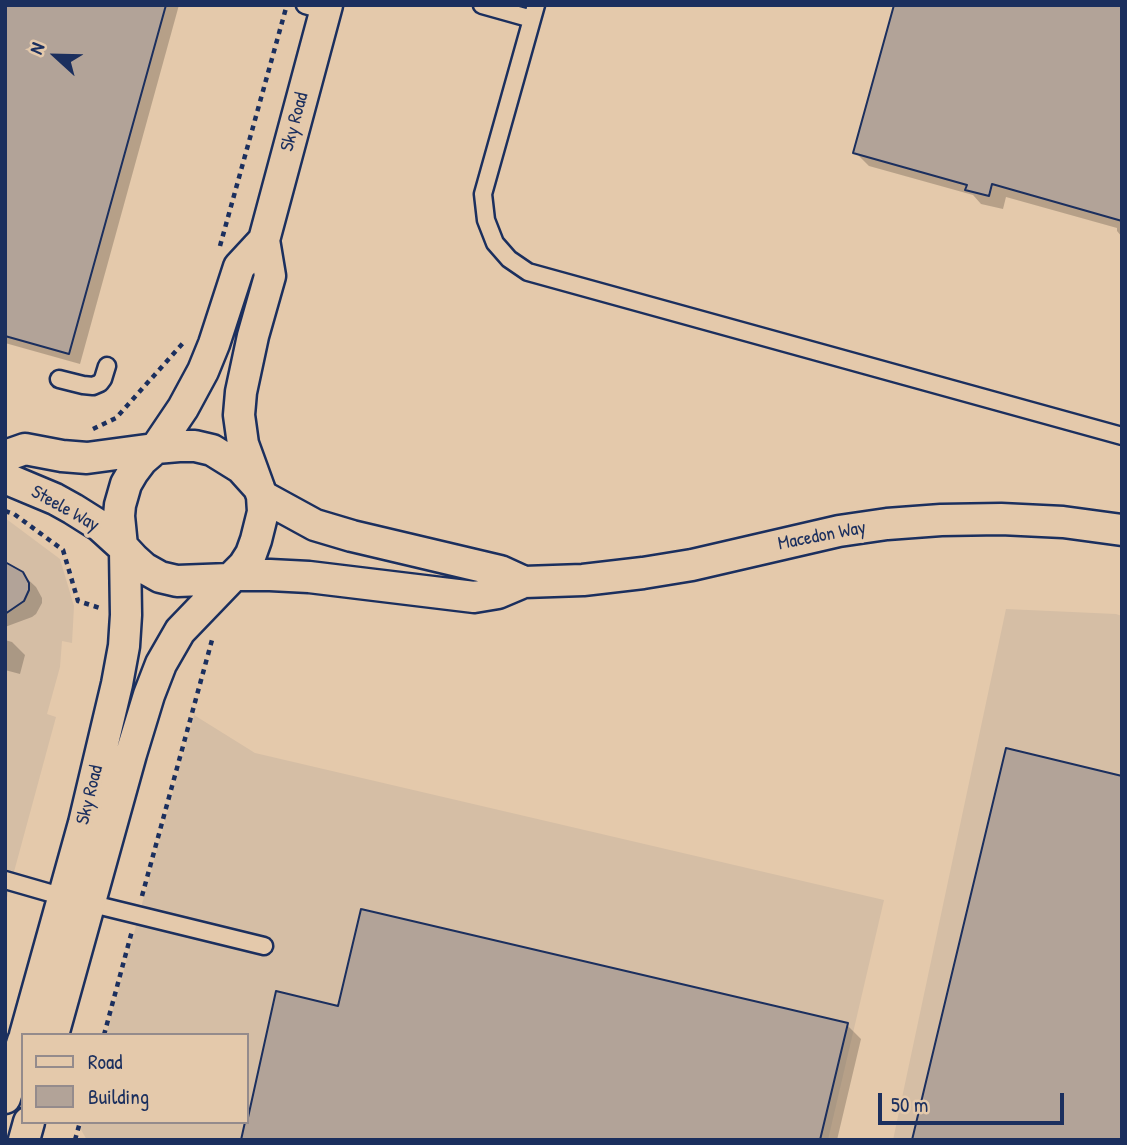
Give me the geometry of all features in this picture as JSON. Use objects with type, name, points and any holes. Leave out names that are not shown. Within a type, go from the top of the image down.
[{"type":"street","name":"Sky Road","points":[[260,492],[243,444],[239,415],[241,392],[248,355],[270,276],[264,240],[319,7]]},
{"type":"street","name":"Sky Road","points":[[155,448],[183,408],[202,371],[239,267],[264,240]]},
{"type":"street","points":[[5,456],[25,449],[62,456],[87,457],[155,448],[195,446],[212,450],[241,468],[260,492],[262,512],[256,540],[244,565],[232,577],[177,581],[160,577],[145,568],[123,548],[119,516],[126,484],[142,460],[155,448]]},
{"type":"street","name":"Steele Way","points":[[5,478],[73,509],[100,526],[123,548]]},
{"type":"street","name":"Macedon Way","points":[[260,492],[315,525],[500,571],[524,582]]},
{"type":"street","name":"Macedon Way","points":[[232,577],[309,577],[474,597],[498,593],[524,582],[583,580],[692,565],[839,531],[887,524],[1000,519],[1063,522],[1122,530]]},
{"type":"street","name":"Sky Road","points":[[53,1033],[77,900],[87,811],[124,646],[126,615],[123,548]]},
{"type":"street","name":"Sky Road","points":[[25,1033],[77,900],[161,664],[180,631],[232,577]]},
{"type":"street","points":[[5,1098],[21,1047]]},
{"type":"lane","points":[[482,5],[534,12],[483,194],[486,220],[495,243],[509,259],[528,272],[1122,436]]},
{"type":"lane","points":[[59,379],[93,386],[103,379],[107,366]]},
{"type":"lane","points":[[5,880],[264,946]]},
{"type":"path","points":[[218,254],[286,5]]},
{"type":"path","points":[[87,457],[94,428],[116,418],[187,340]]},
{"type":"path","points":[[59,547],[73,509]]},
{"type":"shaded area","points":[[5,518],[60,559],[74,606],[72,643],[62,641],[60,667],[47,714],[56,717],[5,905]]},
{"type":"shaded area","points":[[1006,609],[1122,616],[1122,1140],[893,1140]]},
{"type":"shaded area","points":[[194,715],[255,753],[884,900],[828,1140],[87,1140],[80,1128],[81,1124],[248,1124],[248,1033],[107,1033]]},
{"type":"building","points":[[5,5],[166,5],[69,354],[5,336]]},
{"type":"building","points":[[894,5],[1122,5],[1122,221],[992,184],[989,196],[965,190],[967,185],[853,153]]},
{"type":"building","points":[[5,562],[23,572],[29,583],[29,590],[24,601],[5,614]]},
{"type":"building","points":[[1006,748],[1122,776],[1122,1140],[912,1140]]},
{"type":"building","points":[[361,909],[848,1023],[820,1140],[241,1140],[245,1124],[248,1124],[276,991],[338,1006]]}]
